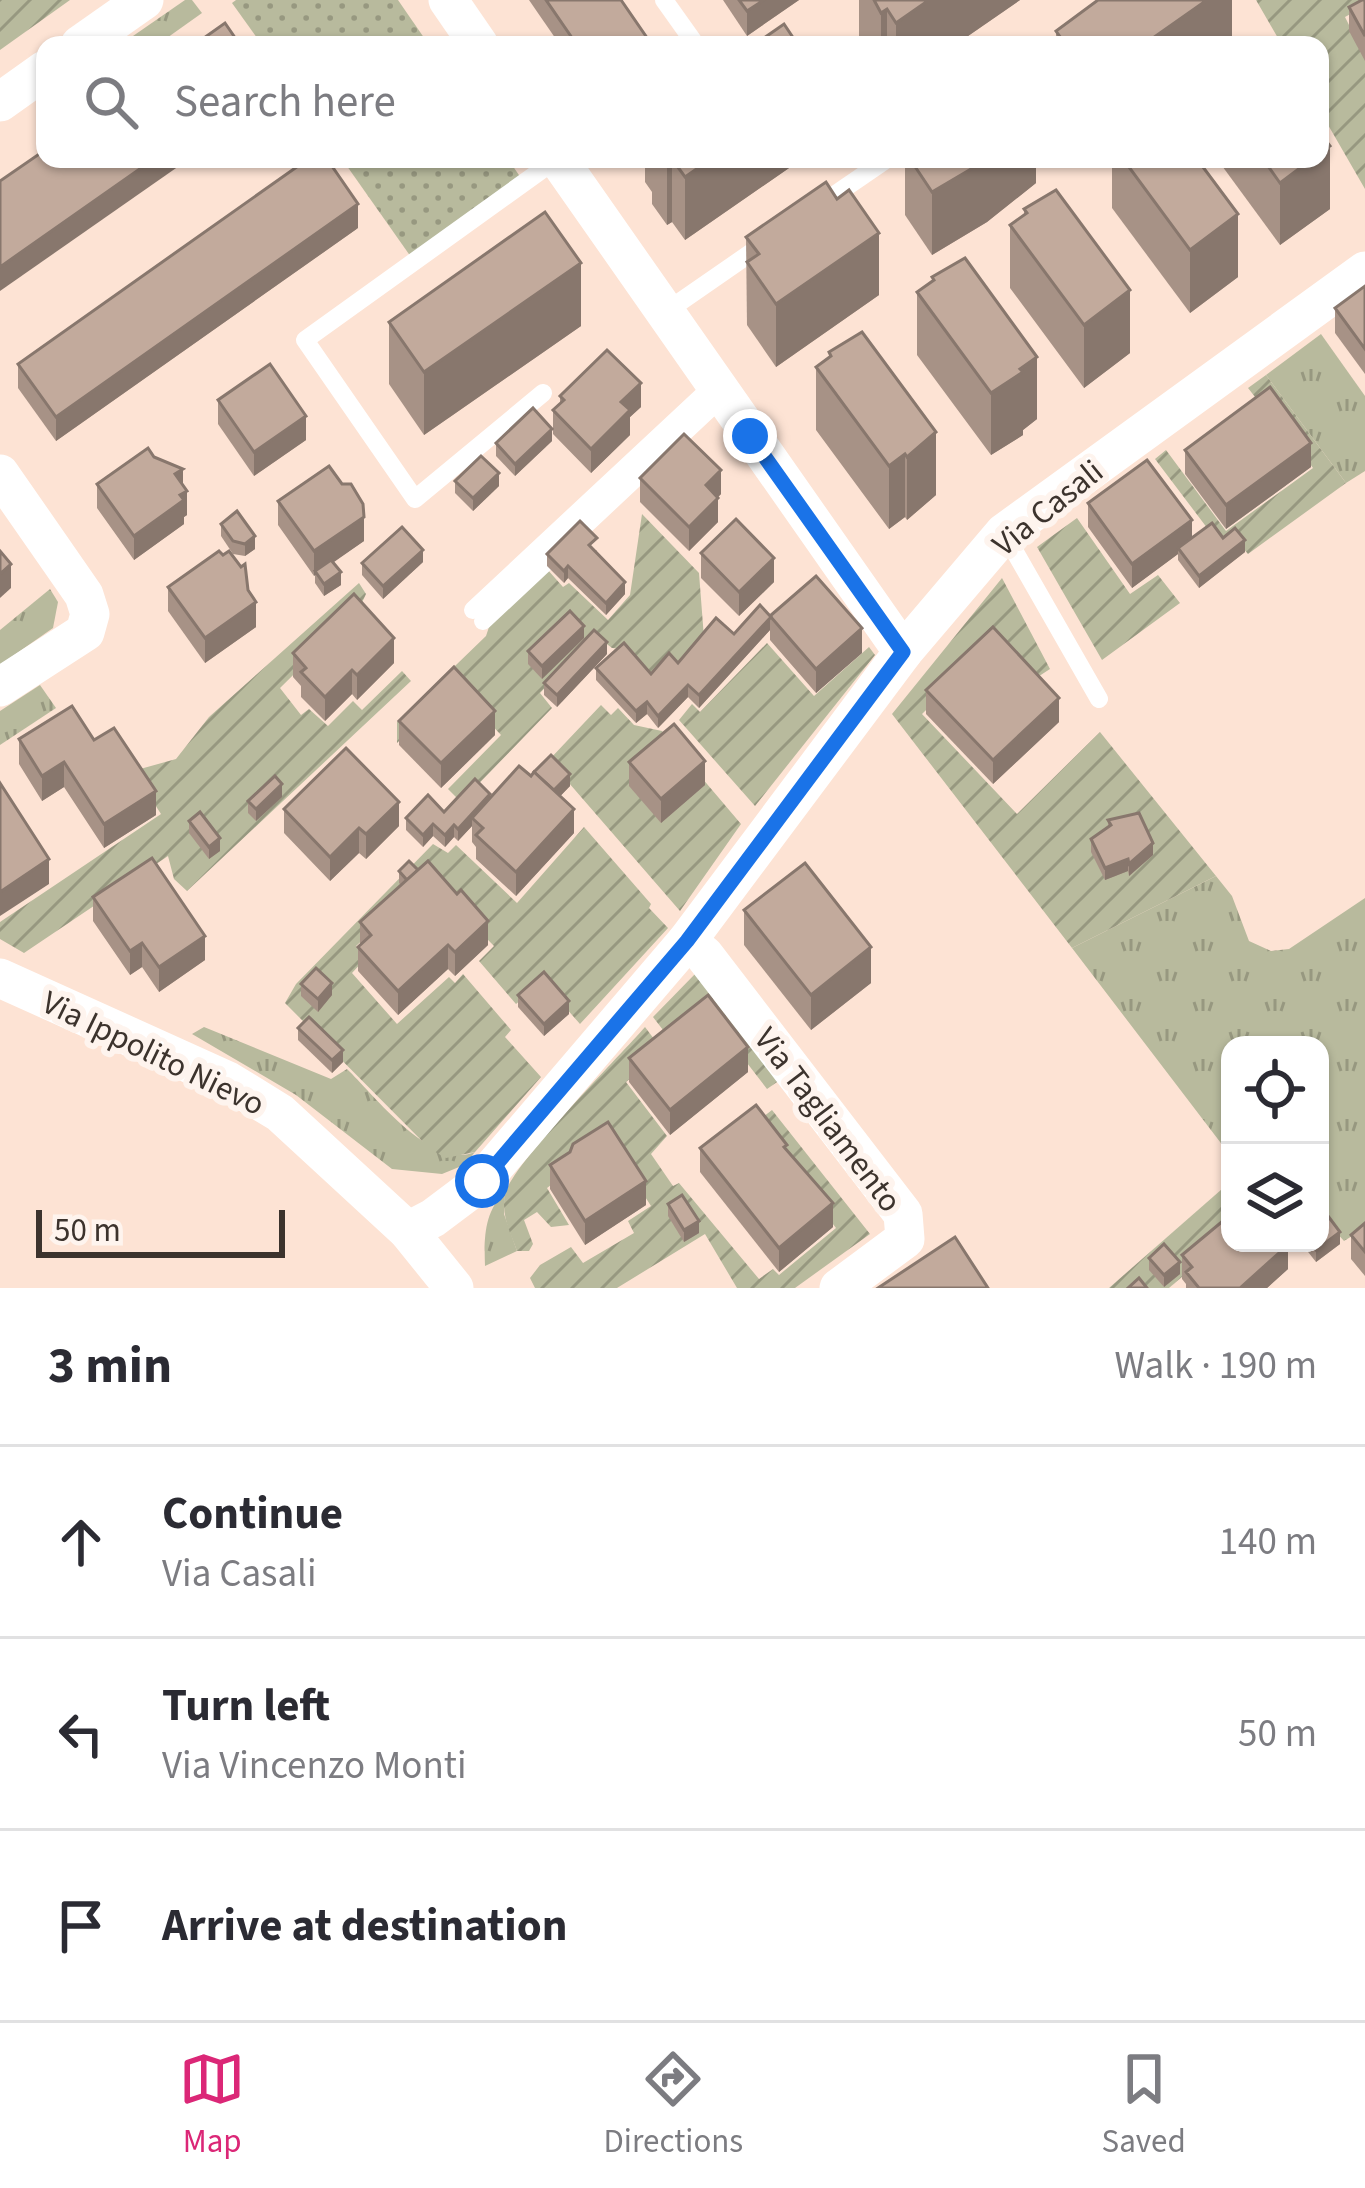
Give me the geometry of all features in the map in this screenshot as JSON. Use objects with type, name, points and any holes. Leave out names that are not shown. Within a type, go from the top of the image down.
[{"type":"street","points":[[93,36],[144,0]]},
{"type":"street","points":[[448,0],[473,36]]},
{"type":"street","points":[[0,101],[36,76]]},
{"type":"street","points":[[563,168],[903,652]]},
{"type":"street","name":"Via Casali","points":[[408,1232],[482,1181],[687,941],[903,652],[1004,533],[1365,271]]},
{"type":"street","points":[[0,687],[85,632],[90,614],[84,595],[3,484]]},
{"type":"street","name":"Via Tagliamento","points":[[687,941],[704,955],[903,1214],[905,1239],[839,1288]]},
{"type":"street","name":"Via Ippolito Nievo","points":[[0,978],[228,1081],[263,1102],[326,1152],[408,1232]]},
{"type":"street","points":[[408,1232],[454,1288]]},
{"type":"lane","points":[[664,0],[689,36]]},
{"type":"lane","points":[[543,393],[416,500],[305,340],[544,168]]},
{"type":"lane","points":[[794,223],[874,168]]},
{"type":"lane","points":[[664,313],[776,236]]},
{"type":"lane","points":[[478,615],[718,391]]},
{"type":"lane","points":[[1004,533],[1099,699]]},
{"type":"green space","points":[[0,0],[70,0],[0,50]]},
{"type":"green space","points":[[185,0],[192,0],[202,13],[170,36],[133,36]]},
{"type":"green space","points":[[398,0],[423,36],[256,36],[232,3]]},
{"type":"green space","points":[[1256,0],[1365,0],[1365,6],[1345,17],[1365,57],[1365,189],[1329,127],[1329,36],[1277,36]]},
{"type":"green space","points":[[348,168],[514,168],[521,178],[411,257]]},
{"type":"green space","points":[[1321,334],[1365,396],[1365,471],[1346,483],[1266,375]]},
{"type":"green space","points":[[1266,375],[1346,483],[1248,554],[1236,540],[1223,549],[1155,459],[1166,450],[1226,531],[1313,468],[1270,409],[1266,411],[1248,388]]},
{"type":"green space","points":[[642,514],[699,573],[704,638],[674,667],[651,679],[625,649],[612,648],[595,635],[540,693],[552,708],[461,802],[448,789],[501,735],[456,687],[397,743],[397,722],[547,569],[608,620],[630,595]]},
{"type":"green space","points":[[1077,518],[1130,594],[1158,575],[1180,603],[1102,660],[1037,547]]},
{"type":"green space","points":[[1002,578],[1050,669],[1030,682],[993,644],[922,714],[1017,814],[1100,732],[1216,876],[1072,948],[892,714]]},
{"type":"green space","points":[[359,583],[366,594],[358,611],[280,688],[301,715],[309,709],[328,726],[353,701],[362,710],[402,671],[411,681],[187,891],[174,879],[168,856],[24,953],[0,939],[0,922],[161,814],[133,771],[176,759],[209,717]]},
{"type":"green space","points":[[50,589],[58,602],[53,628],[0,665],[0,630]]},
{"type":"green space","points":[[767,643],[814,696],[869,647],[875,655],[755,806],[679,720],[692,704],[700,712]]},
{"type":"green space","points":[[40,685],[56,708],[0,745],[0,711]]},
{"type":"green space","points":[[601,705],[611,715],[618,708],[634,725],[662,731],[741,824],[680,911],[549,760]]},
{"type":"green space","points":[[584,827],[668,928],[580,1024],[543,982],[516,1004],[479,961],[494,946],[429,880],[356,946],[365,959],[352,973],[397,1024],[449,977],[455,983],[463,974],[511,1030],[505,1037],[541,1077],[475,1152],[446,1158],[430,1149],[285,1003],[296,984],[433,844],[448,853],[456,845],[517,903]]},
{"type":"green space","points":[[1216,876],[1232,896],[1249,941],[1271,951],[1289,949],[1365,898],[1365,1228],[1344,1241],[1329,1224],[1329,1036],[1221,1036],[1221,1143],[1072,948]]},
{"type":"green space","points":[[695,974],[780,1080],[767,1089],[710,1015],[673,1043],[653,1017]]},
{"type":"green space","points":[[204,1027],[331,1079],[347,1069],[423,1141],[458,1155],[475,1152],[464,1165],[442,1174],[392,1169],[296,1095],[192,1034]]},
{"type":"green space","points":[[645,1027],[663,1051],[626,1082],[667,1136],[651,1154],[673,1186],[679,1183],[759,1279],[773,1269],[779,1275],[836,1228],[755,1123],[772,1110],[870,1234],[795,1288],[737,1288],[705,1234],[617,1288],[535,1288],[530,1278],[540,1265],[571,1247],[583,1263],[634,1233],[628,1221],[651,1206],[609,1141],[547,1188],[569,1225],[551,1227],[537,1212],[524,1220],[533,1244],[529,1251],[517,1251],[504,1210],[511,1181],[525,1161]]},
{"type":"green space","points":[[1221,1190],[1221,1244],[1169,1288],[1109,1288]]},
{"type":"green space","points":[[505,1191],[504,1214],[517,1251],[485,1266],[489,1217]]},
{"type":"building","points":[[546,0],[621,0],[646,36],[571,36]]},
{"type":"building","points":[[739,0],[764,0],[747,11]]},
{"type":"building","points":[[874,0],[929,0],[896,23],[887,9],[881,13]]},
{"type":"building","points":[[1098,0],[1207,0],[1156,36],[1060,36],[1056,31]]},
{"type":"building","points":[[1365,0],[1365,36],[1349,7]]},
{"type":"building","points":[[225,23],[234,36],[207,36]]},
{"type":"building","points":[[784,24],[792,36],[767,36]]},
{"type":"building","points":[[36,156],[36,168],[141,168],[0,267],[0,181]]},
{"type":"building","points":[[295,168],[333,168],[358,204],[56,417],[18,364]]},
{"type":"building","points":[[916,168],[973,168],[932,192]]},
{"type":"building","points":[[1130,168],[1204,168],[1238,214],[1190,250]]},
{"type":"building","points":[[1269,168],[1300,168],[1280,183]]},
{"type":"building","points":[[826,182],[837,199],[849,190],[879,233],[776,304],[747,262],[759,254],[746,237]]},
{"type":"building","points":[[1056,190],[1130,290],[1084,325],[1010,225],[1027,213],[1024,209]]},
{"type":"building","points":[[545,212],[581,263],[424,372],[389,322]]},
{"type":"building","points":[[965,258],[1037,357],[991,393],[917,292]]},
{"type":"building","points":[[1365,286],[1365,349],[1335,308]]},
{"type":"building","points":[[862,332],[936,432],[889,466],[816,367],[831,356],[829,352]]},
{"type":"building","points":[[607,350],[641,383],[621,402],[630,410],[591,449],[553,410],[564,400],[560,396]]},
{"type":"building","points":[[270,364],[306,416],[254,452],[218,400]]},
{"type":"building","points":[[1270,387],[1311,443],[1226,505],[1185,450]]},
{"type":"building","points":[[533,408],[552,429],[515,464],[496,443]]},
{"type":"building","points":[[684,434],[721,470],[706,485],[718,498],[689,527],[640,478]]},
{"type":"building","points":[[148,448],[154,457],[183,469],[175,474],[187,491],[180,495],[184,500],[134,536],[97,484]]},
{"type":"building","points":[[481,456],[499,473],[473,498],[455,481]]},
{"type":"building","points":[[1147,460],[1192,520],[1132,564],[1088,503]]},
{"type":"building","points":[[329,466],[342,484],[351,484],[363,504],[364,517],[314,551],[278,501]]},
{"type":"building","points":[[237,511],[255,536],[245,544],[233,541],[221,524]]},
{"type":"building","points":[[736,519],[774,558],[739,592],[701,553]]},
{"type":"building","points":[[580,521],[597,538],[589,545],[625,582],[606,603],[568,566],[564,571],[547,554]]},
{"type":"building","points":[[1212,523],[1223,538],[1235,528],[1245,540],[1199,576],[1178,548]]},
{"type":"building","points":[[402,527],[423,550],[383,586],[362,563]]},
{"type":"building","points":[[0,551],[11,564],[0,574]]},
{"type":"building","points":[[219,551],[223,555],[229,551],[241,567],[245,564],[248,590],[256,602],[205,638],[168,587]]},
{"type":"building","points":[[331,560],[341,572],[324,584],[315,571]]},
{"type":"building","points":[[816,576],[862,628],[816,669],[770,616]]},
{"type":"building","points":[[354,594],[394,638],[357,675],[352,670],[325,697],[301,672],[306,668],[293,653]]},
{"type":"building","points":[[760,605],[771,617],[699,695],[688,685],[658,716],[647,702],[636,711],[596,668],[624,643],[651,674],[669,653],[678,663],[716,618],[734,634]]},
{"type":"building","points":[[570,611],[584,626],[542,666],[528,651]]},
{"type":"building","points":[[993,627],[1059,698],[993,760],[926,690]]},
{"type":"building","points":[[594,630],[607,642],[557,695],[544,683]]},
{"type":"building","points":[[454,667],[495,711],[441,763],[399,721]]},
{"type":"building","points":[[72,706],[94,740],[114,728],[156,791],[104,824],[64,762],[42,776],[19,739]]},
{"type":"building","points":[[674,724],[705,761],[661,799],[629,762]]},
{"type":"building","points":[[346,748],[399,802],[366,834],[359,828],[330,857],[284,809]]},
{"type":"building","points":[[551,755],[570,774],[554,790],[534,772]]},
{"type":"building","points":[[519,766],[531,776],[534,772],[574,809],[516,872],[476,835],[483,828],[472,818]]},
{"type":"building","points":[[275,776],[282,784],[256,809],[248,801]]},
{"type":"building","points":[[475,779],[490,794],[458,829],[454,825],[445,835],[433,824],[423,835],[406,818],[428,795],[444,812]]},
{"type":"building","points":[[0,783],[49,859],[0,892]]},
{"type":"building","points":[[200,812],[220,838],[209,847],[189,821]]},
{"type":"building","points":[[1139,813],[1153,843],[1129,864],[1128,859],[1105,868],[1091,839],[1111,825],[1108,820]]},
{"type":"building","points":[[152,858],[205,936],[159,967],[142,943],[130,951],[93,897]]},
{"type":"building","points":[[409,861],[418,870],[407,880],[399,871]]},
{"type":"building","points":[[428,861],[488,921],[455,952],[448,945],[398,991],[358,947],[371,935],[360,922]]},
{"type":"building","points":[[805,863],[871,947],[811,995],[744,910]]},
{"type":"building","points":[[316,968],[332,983],[318,999],[301,984]]},
{"type":"building","points":[[544,972],[569,1001],[544,1024],[518,995]]},
{"type":"building","points":[[708,995],[748,1047],[670,1110],[629,1058]]},
{"type":"building","points":[[309,1017],[343,1050],[332,1060],[298,1028]]},
{"type":"building","points":[[756,1105],[787,1145],[784,1147],[833,1203],[779,1248],[700,1148]]},
{"type":"building","points":[[608,1122],[646,1181],[585,1221],[550,1165]]},
{"type":"building","points":[[682,1195],[699,1221],[684,1230],[668,1204]]},
{"type":"building","points":[[1329,1217],[1340,1232],[1329,1240]]},
{"type":"building","points":[[1221,1222],[1221,1252],[1280,1252],[1240,1288],[1199,1288],[1186,1272],[1192,1267],[1182,1255]]},
{"type":"building","points":[[1365,1223],[1365,1252],[1351,1235]]},
{"type":"building","points":[[955,1237],[988,1288],[878,1288]]},
{"type":"building","points":[[1164,1244],[1180,1262],[1164,1275],[1149,1258]]},
{"type":"building","points":[[1139,1278],[1147,1288],[1128,1288]]},
{"type":"route","points":[[482,1181],[687,941],[903,652],[750,436]]}]
